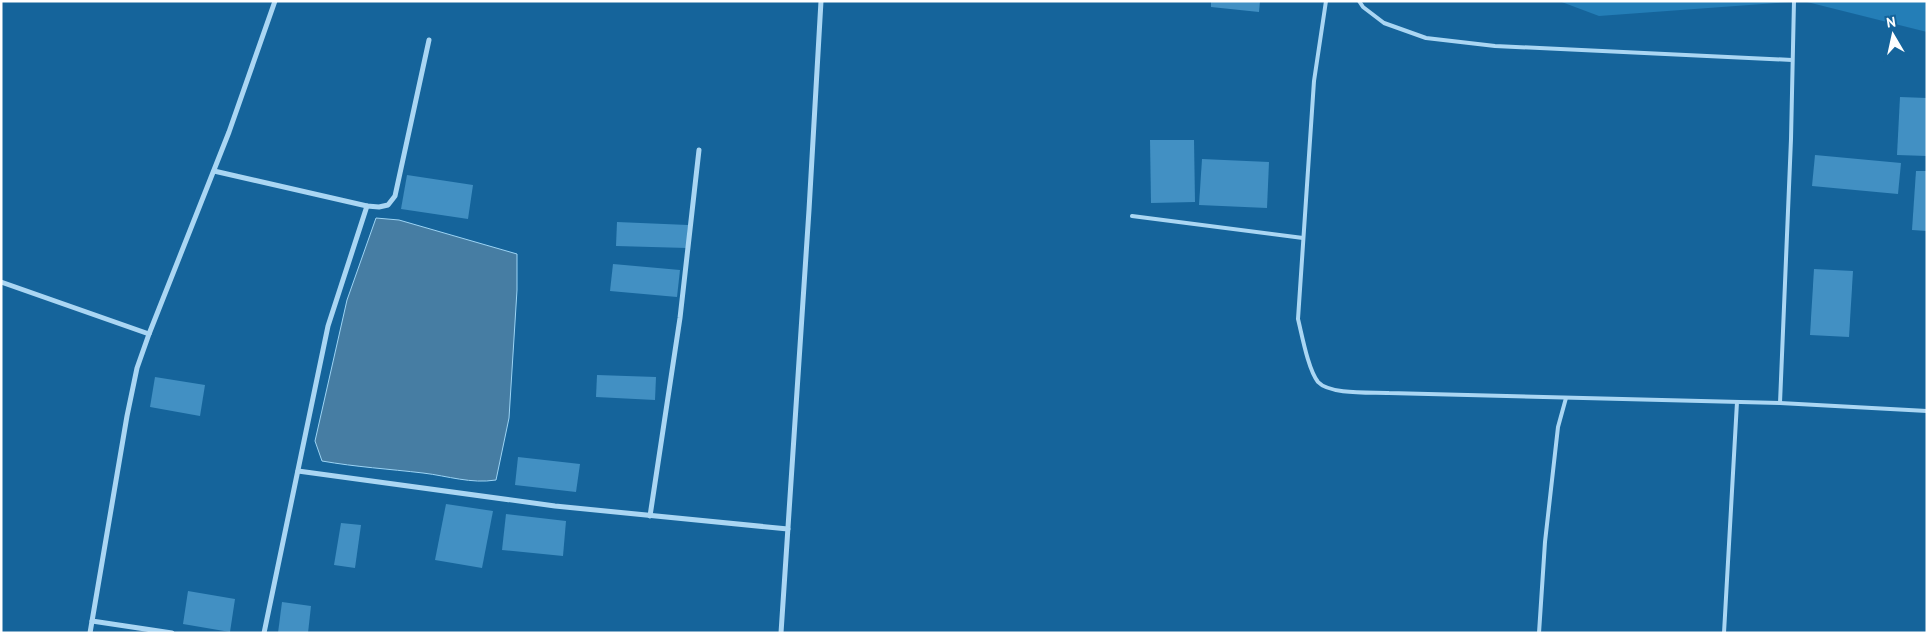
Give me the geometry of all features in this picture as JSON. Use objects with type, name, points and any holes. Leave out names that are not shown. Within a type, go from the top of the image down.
[{"type":"street","points":[[90,633],[137,368],[229,132],[275,1]]},
{"type":"street","points":[[780,633],[821,1]]},
{"type":"street","points":[[214,171],[368,206],[379,207],[388,205],[395,196],[429,40]]},
{"type":"street","points":[[650,516],[680,318],[698,150]]},
{"type":"street","points":[[264,633],[328,326],[368,206]]},
{"type":"street","points":[[1,282],[149,334]]},
{"type":"street","points":[[298,471],[555,506],[788,530]]},
{"type":"street","points":[[92,621],[172,633]]},
{"type":"lane","points":[[1326,1],[1314,81],[1298,319],[1307,357],[1318,382],[1334,390],[1780,403],[1927,411]]},
{"type":"lane","points":[[1360,1],[1363,6],[1384,23],[1426,38],[1494,46],[1792,60]]},
{"type":"lane","points":[[1780,403],[1794,1]]},
{"type":"lane","points":[[1132,216],[1303,238]]},
{"type":"lane","points":[[1539,633],[1545,542],[1557,437],[1566,398]]},
{"type":"lane","points":[[1724,633],[1736,402]]},
{"type":"shaded area","points":[[1559,1],[1803,1],[1599,16]]},
{"type":"shaded area","points":[[1803,1],[1927,1],[1927,32]]},
{"type":"shaded area","points":[[376,218],[399,220],[517,254],[517,290],[509,418],[496,480],[469,480],[322,461],[315,441],[347,300]]},
{"type":"building","points":[[1211,1],[1260,1],[1259,12],[1211,7]]},
{"type":"building","points":[[1900,97],[1927,98],[1927,156],[1897,155]]},
{"type":"building","points":[[1150,140],[1194,140],[1195,202],[1151,203]]},
{"type":"building","points":[[1815,155],[1901,163],[1898,194],[1812,186]]},
{"type":"building","points":[[1202,159],[1269,162],[1267,208],[1199,205]]},
{"type":"building","points":[[1916,171],[1927,171],[1927,231],[1912,230]]},
{"type":"building","points":[[407,175],[473,185],[468,219],[401,209]]},
{"type":"building","points":[[617,222],[688,225],[687,248],[616,246]]},
{"type":"building","points":[[613,264],[680,270],[677,297],[610,291]]},
{"type":"building","points":[[1814,269],[1853,271],[1849,337],[1810,335]]},
{"type":"building","points":[[597,375],[656,377],[655,400],[596,397]]},
{"type":"building","points":[[155,377],[205,385],[200,416],[150,407]]},
{"type":"building","points":[[518,457],[580,464],[576,492],[515,485]]},
{"type":"building","points":[[446,504],[493,511],[482,568],[435,560]]},
{"type":"building","points":[[506,514],[566,521],[563,556],[502,550]]},
{"type":"building","points":[[341,523],[361,525],[355,568],[334,565]]},
{"type":"building","points":[[188,591],[235,599],[230,632],[183,624]]},
{"type":"building","points":[[282,602],[311,606],[308,633],[278,633]]}]
